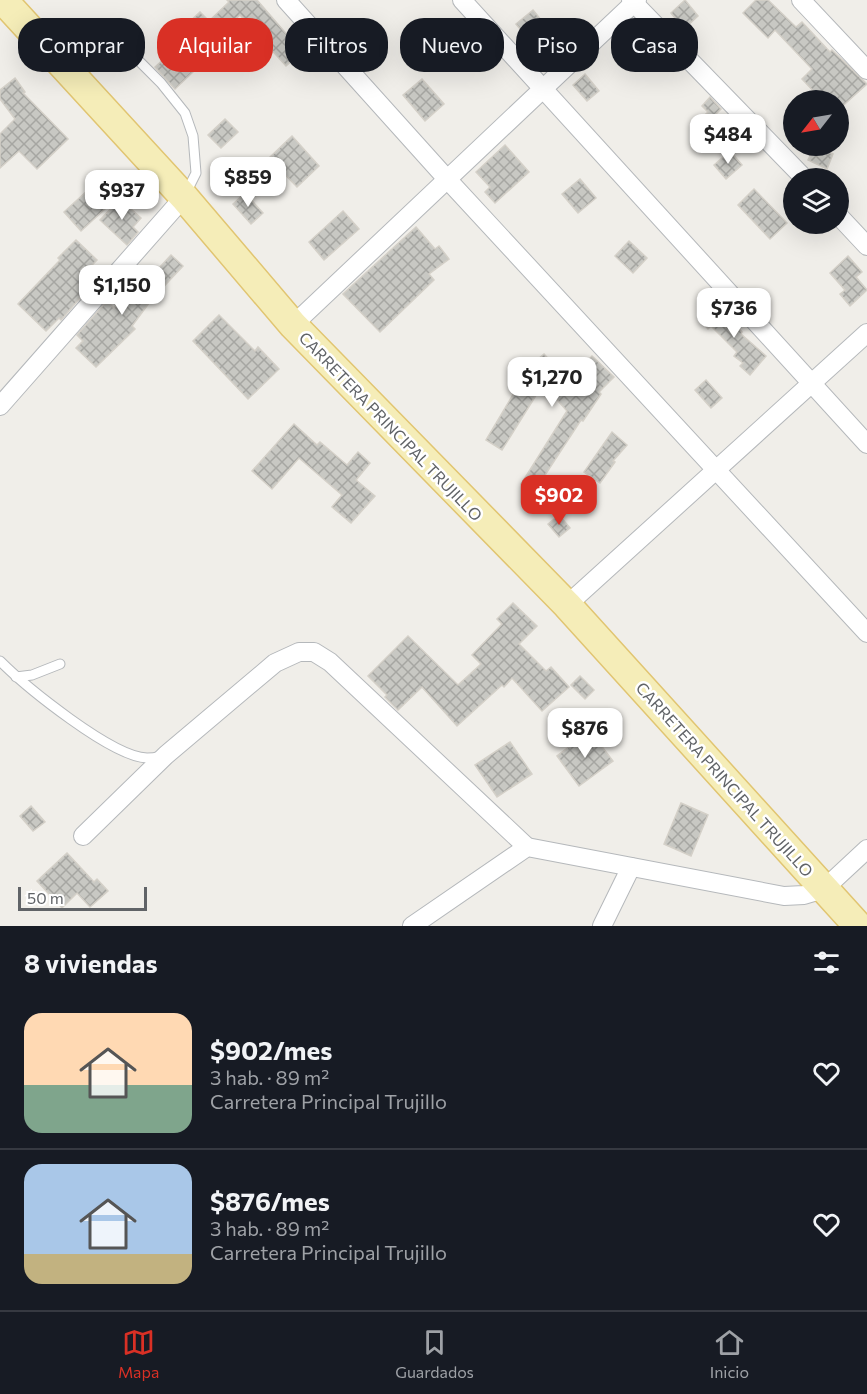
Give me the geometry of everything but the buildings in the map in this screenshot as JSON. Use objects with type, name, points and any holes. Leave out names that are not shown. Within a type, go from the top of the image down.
[{"type":"main road","name":"CARRETERA PRINCIPAL TRUJILLO","points":[[3,0],[20,18]]},
{"type":"main road","name":"CARRETERA PRINCIPAL TRUJILLO","points":[[71,72],[184,197],[293,325],[567,605],[858,926]]},
{"type":"street","points":[[286,0],[715,471],[867,633]]},
{"type":"street","points":[[462,0],[867,444]]},
{"type":"street","points":[[801,0],[867,70]]},
{"type":"street","points":[[293,325],[634,1],[794,168]]},
{"type":"street","points":[[0,406],[184,197]]},
{"type":"street","points":[[849,227],[867,246]]},
{"type":"street","points":[[567,605],[867,333]]},
{"type":"street","points":[[83,836],[166,755],[275,663],[299,652],[314,652],[330,662],[527,847],[784,896],[804,894],[831,897],[867,849]]},
{"type":"street","points":[[412,926],[527,847]]},
{"type":"street","points":[[602,926],[631,867]]},
{"type":"lane","points":[[145,68],[185,113],[193,136],[196,173],[184,197]]},
{"type":"lane","points":[[0,661],[51,705],[128,753],[147,758],[166,755]]},
{"type":"lane","points":[[16,677],[32,675],[60,664]]}]
